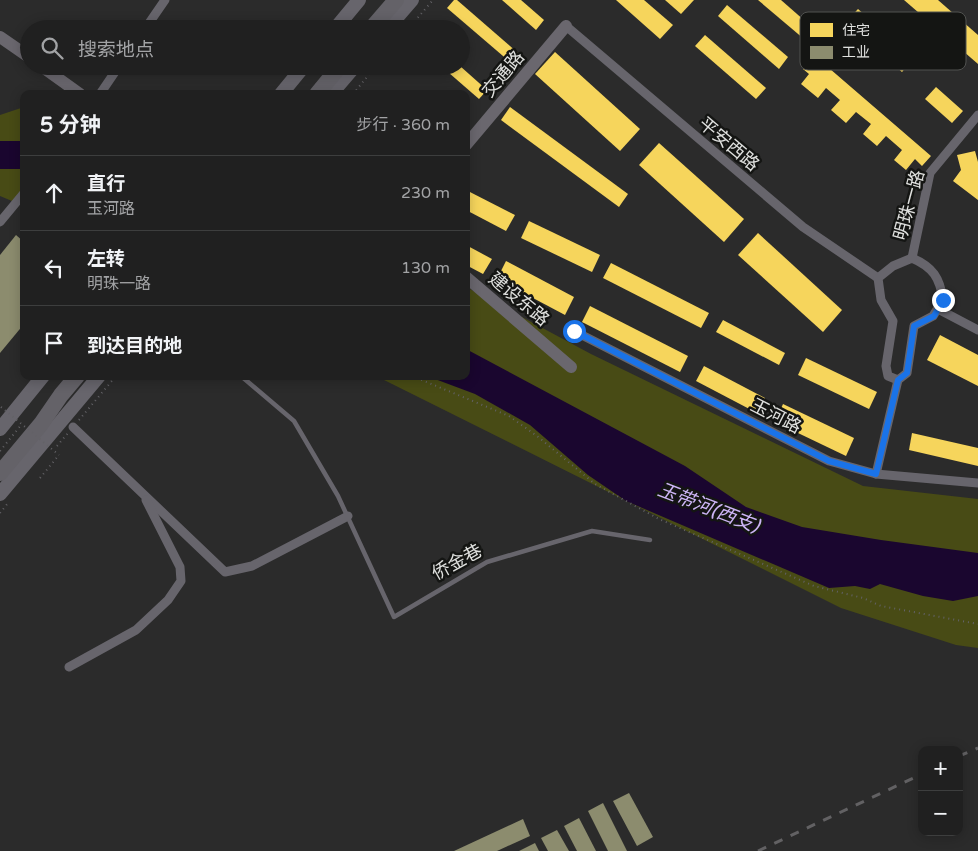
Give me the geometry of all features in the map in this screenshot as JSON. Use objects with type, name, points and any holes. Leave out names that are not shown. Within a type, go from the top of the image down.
[{"type":"highway","points":[[366,20],[383,0]]},
{"type":"highway","points":[[379,20],[396,0]]},
{"type":"highway","points":[[309,90],[321,75]]},
{"type":"highway","points":[[320,90],[333,75]]},
{"type":"highway","points":[[0,462],[32,418],[64,380]]},
{"type":"highway","points":[[0,473],[41,424],[74,380]]},
{"type":"main road","points":[[342,20],[359,0]]},
{"type":"main road","points":[[395,20],[412,0]]},
{"type":"main road","points":[[284,90],[297,75]]},
{"type":"main road","points":[[335,90],[348,75]]},
{"type":"main road","points":[[1,427],[41,380]]},
{"type":"main road","points":[[0,494],[96,380]]},
{"type":"street","points":[[151,20],[165,0]]},
{"type":"street","name":"交通路","points":[[470,140],[566,26]]},
{"type":"street","name":"平安西路","points":[[566,26],[803,227],[878,278]]},
{"type":"street","points":[[0,37],[20,51]]},
{"type":"street","points":[[52,75],[71,90]]},
{"type":"street","points":[[103,90],[113,75]]},
{"type":"street","name":"明珠一路","points":[[912,258],[930,173],[978,115]]},
{"type":"street","points":[[0,222],[20,198]]},
{"type":"street","name":"明珠一路","points":[[878,278],[893,266],[912,258],[923,263],[934,273],[941,285],[943,300],[938,309]]},
{"type":"street","points":[[878,278],[881,300],[893,321],[886,366],[888,376],[898,380]]},
{"type":"street","name":"建设东路","points":[[470,280],[571,367]]},
{"type":"street","points":[[876,474],[898,380],[907,373],[914,326],[934,316],[938,309],[978,330]]},
{"type":"street","points":[[969,326],[978,319]]},
{"type":"street","name":"玉河路","points":[[574,331],[829,461],[876,474],[978,483]]},
{"type":"street","points":[[73,427],[226,572],[252,566],[348,516]]},
{"type":"street","points":[[70,667],[136,630],[168,600],[181,580],[180,567],[142,493]]},
{"type":"lane","name":"侨金巷","points":[[246,380],[294,421],[338,496],[394,617],[487,562],[592,531],[650,540]]},
{"type":"path","points":[[416,20],[433,0]]},
{"type":"path","points":[[356,90],[369,75]]},
{"type":"path","points":[[422,380],[509,416],[537,436],[595,484],[659,519],[814,586],[864,598],[881,606],[978,624]]},
{"type":"path","points":[[2,407],[59,455],[40,478]]},
{"type":"path","points":[[0,451],[22,424]]},
{"type":"green space","points":[[20,108],[20,204],[0,196],[0,115]]},
{"type":"green space","points":[[470,289],[591,354],[863,486],[978,499],[978,648],[956,645],[841,608],[384,380],[470,380]]},
{"type":"water","points":[[0,141],[20,141],[20,169],[0,169]]},
{"type":"water","name":"玉带河(西支)","points":[[470,351],[685,466],[746,507],[802,527],[978,553],[978,596],[953,601],[923,596],[880,584],[870,589],[855,586],[829,588],[626,501],[588,475],[530,425],[475,394],[438,380],[470,380]]},
{"type":"building: 住宅","points":[[454,0],[457,0],[518,53],[510,62],[470,28],[470,20],[461,20],[447,8]]},
{"type":"building: 住宅","points":[[502,0],[521,0],[544,20],[536,30]]},
{"type":"building: 住宅","points":[[616,0],[644,0],[673,25],[660,39]]},
{"type":"building: 住宅","points":[[665,0],[694,0],[681,14]]},
{"type":"building: 住宅","points":[[758,0],[781,0],[800,17],[800,36]]},
{"type":"building: 住宅","points":[[904,0],[938,0],[952,12],[918,12]]},
{"type":"building: 住宅","points":[[727,5],[788,57],[779,69],[718,16]]},
{"type":"building: 住宅","points":[[966,24],[978,35],[978,64],[966,54]]},
{"type":"building: 住宅","points":[[705,35],[766,88],[756,99],[695,46]]},
{"type":"building: 住宅","points":[[555,52],[640,129],[620,151],[535,74]]},
{"type":"building: 住宅","points":[[804,70],[831,70],[931,156],[922,166],[915,159],[906,170],[894,160],[902,150],[886,136],[877,146],[863,134],[871,124],[856,112],[846,123],[831,110],[840,100],[826,88],[818,98],[801,84],[809,74]]},
{"type":"building: 住宅","points":[[451,75],[470,75],[487,90],[479,99]]},
{"type":"building: 住宅","points":[[936,87],[963,111],[952,123],[925,99]]},
{"type":"building: 住宅","points":[[510,107],[628,194],[619,207],[501,120]]},
{"type":"building: 住宅","points":[[659,143],[744,219],[724,242],[639,165]]},
{"type":"building: 住宅","points":[[975,151],[978,162],[978,200],[953,181],[961,170],[957,155]]},
{"type":"building: 住宅","points":[[470,192],[515,215],[506,231],[470,212]]},
{"type":"building: 住宅","points":[[529,221],[600,255],[592,272],[521,238]]},
{"type":"building: 住宅","points":[[758,233],[842,310],[823,332],[738,255]]},
{"type":"building: 住宅","points":[[470,247],[492,259],[483,274],[470,267]]},
{"type":"building: 住宅","points":[[506,261],[574,297],[565,315],[497,279]]},
{"type":"building: 住宅","points":[[611,263],[709,313],[701,328],[603,278]]},
{"type":"building: 住宅","points":[[590,306],[688,356],[680,372],[582,322]]},
{"type":"building: 住宅","points":[[723,320],[785,353],[779,365],[716,332]]},
{"type":"building: 住宅","points":[[940,335],[978,355],[978,386],[927,360]]},
{"type":"building: 住宅","points":[[806,358],[877,392],[869,409],[798,375]]},
{"type":"building: 住宅","points":[[704,366],[765,398],[757,413],[696,381]]},
{"type":"building: 住宅","points":[[783,404],[854,438],[846,456],[775,422]]},
{"type":"building: 住宅","points":[[912,433],[978,448],[978,466],[909,450]]},
{"type":"building: 工业","points":[[16,235],[20,238],[20,329],[0,353],[0,255]]},
{"type":"building: 工业","points":[[629,793],[653,837],[637,846],[613,801]]},
{"type":"building: 工业","points":[[603,803],[627,851],[608,851],[588,811]]},
{"type":"building: 工业","points":[[579,818],[596,851],[577,851],[564,826]]},
{"type":"building: 工业","points":[[523,819],[530,836],[497,851],[454,851]]},
{"type":"building: 工业","points":[[557,830],[569,851],[548,851],[541,838]]},
{"type":"building: 工业","points":[[535,843],[539,851],[519,851]]},
{"type":"railway","points":[[963,754],[978,748]]},
{"type":"railway","points":[[758,851],[918,776]]},
{"type":"route","points":[[574,331],[829,461],[876,474],[898,380],[907,373],[914,326],[934,316],[943,300]]}]
